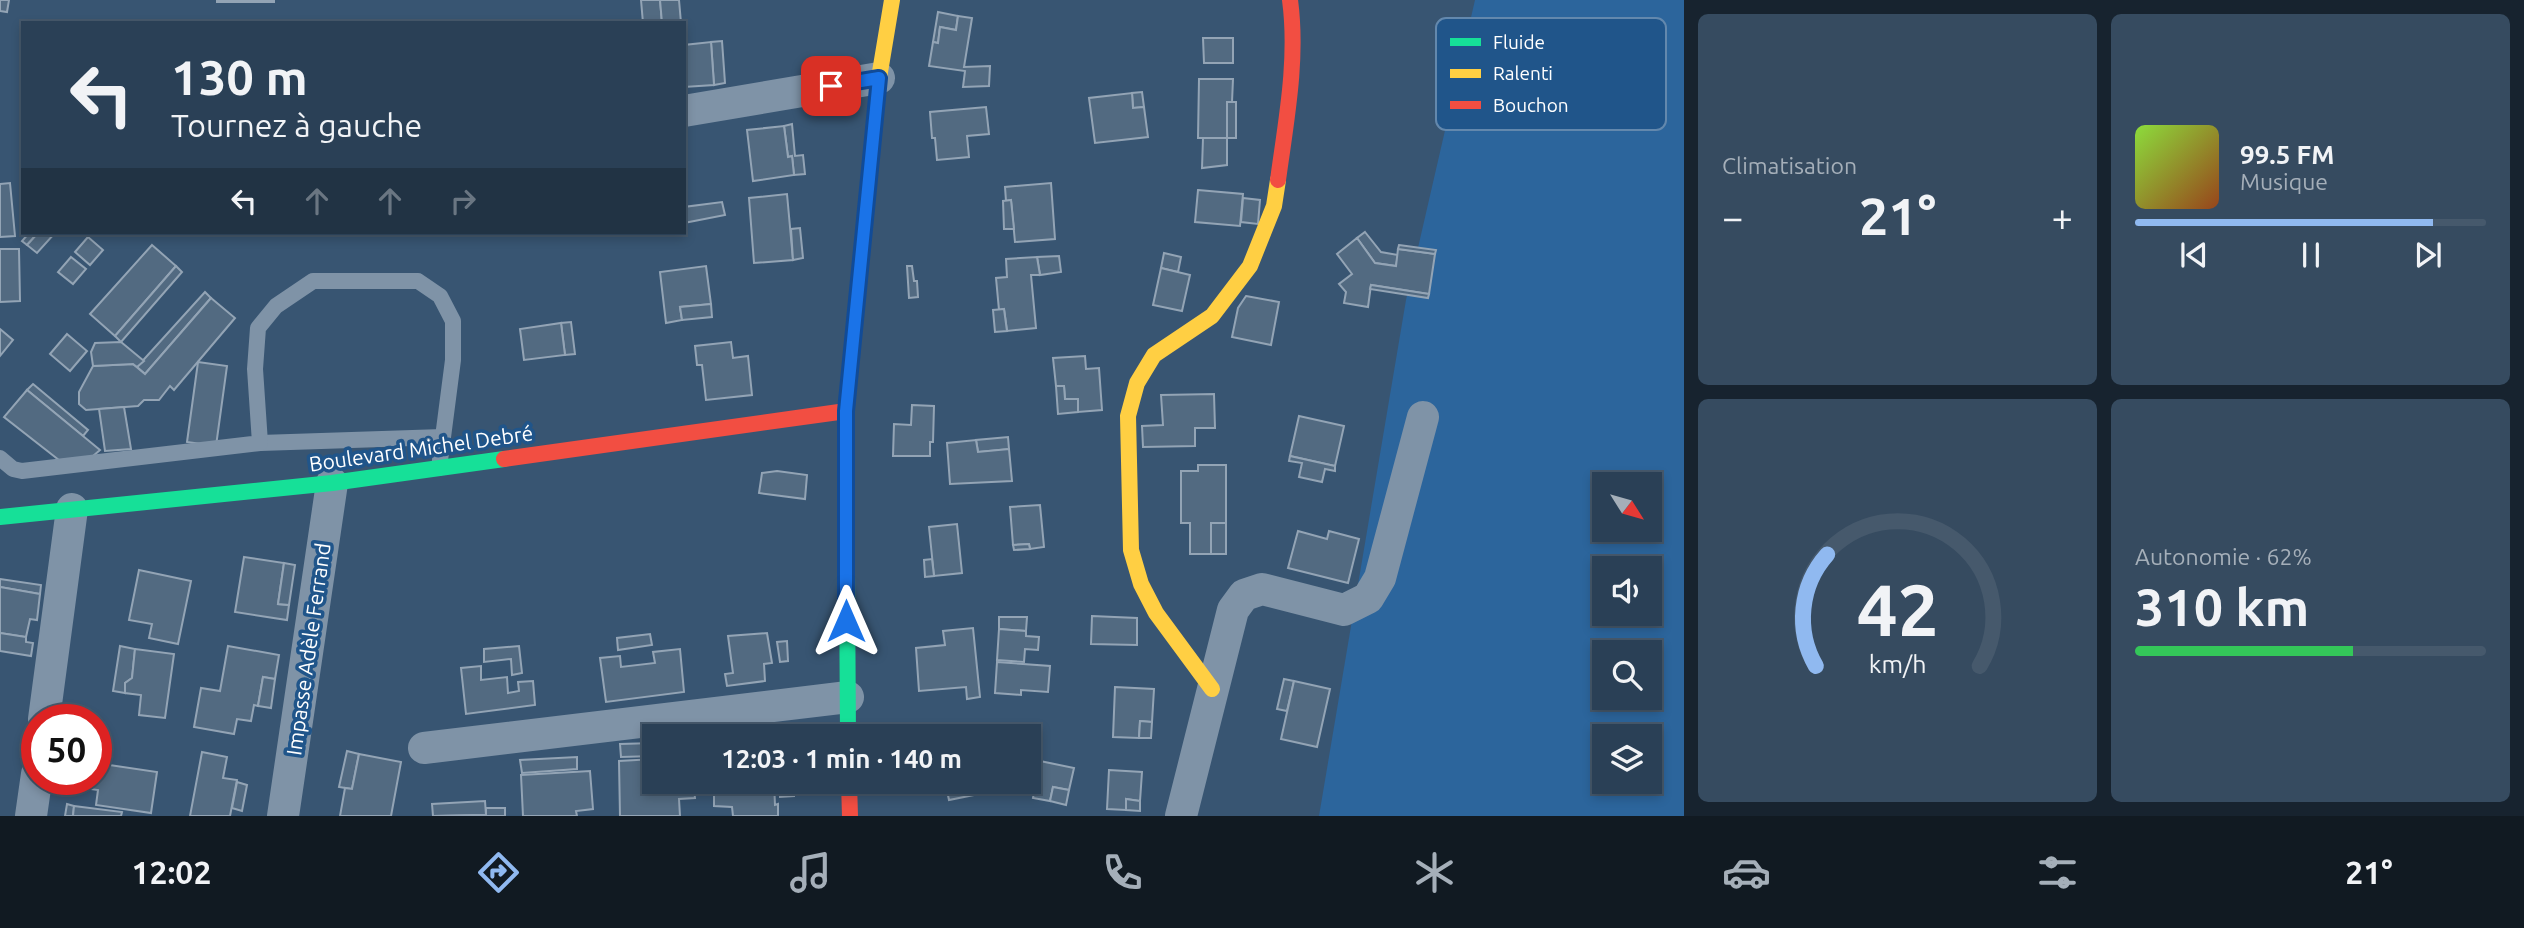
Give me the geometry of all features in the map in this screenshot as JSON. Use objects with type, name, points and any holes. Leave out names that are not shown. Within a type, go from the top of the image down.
[{"type":"street","points":[[848,724],[846,411],[879,78],[892,0]]},
{"type":"street","points":[[1212,689],[1156,613],[1138,573],[1131,550],[1128,416],[1137,383],[1154,355],[1212,316],[1250,266],[1274,206],[1291,84],[1293,23],[1290,0]]},
{"type":"street","points":[[686,111],[879,78]]},
{"type":"street","name":"Boulevard Michel Debré","points":[[0,517],[332,483],[846,411]]},
{"type":"street","points":[[1181,816],[1233,610],[1244,595],[1262,589],[1344,610],[1368,597],[1380,578],[1423,417]]},
{"type":"street","name":"Impasse Adèle Ferrand","points":[[283,816],[332,483]]},
{"type":"street","points":[[46,704],[72,509]]},
{"type":"street","points":[[424,748],[848,698]]},
{"type":"street","points":[[849,794],[850,816]]},
{"type":"street","points":[[31,816],[34,795]]},
{"type":"lane","points":[[260,443],[255,369],[258,328],[276,306],[313,281],[418,281],[440,296],[453,321],[453,360],[439,468]]},
{"type":"lane","points":[[0,458],[13,469],[22,471],[260,443],[443,436]]},
{"type":"shaded area","points":[[1475,0],[1684,0],[1684,816],[1319,816],[1406,300],[1445,130],[1666,130],[1666,18],[1471,18]]},
{"type":"building","points":[[0,0],[9,0],[7,12],[0,11]]},
{"type":"building","points":[[274,0],[274,2],[217,2]]},
{"type":"building","points":[[641,0],[660,0],[662,21],[643,21]]},
{"type":"building","points":[[660,0],[679,0],[681,21],[662,21]]},
{"type":"building","points":[[938,12],[958,16],[956,30],[940,27],[938,43],[933,42]]},
{"type":"building","points":[[958,16],[972,18],[964,67],[990,66],[989,86],[963,87],[965,71],[929,66],[933,42],[938,43],[940,27],[956,30]]},
{"type":"building","points":[[1203,38],[1233,38],[1233,63],[1204,63]]},
{"type":"building","points":[[722,41],[725,83],[714,85],[711,42]]},
{"type":"building","points":[[711,42],[714,85],[686,87],[686,45]]},
{"type":"building","points":[[1199,79],[1233,79],[1232,102],[1227,102],[1227,138],[1198,138]]},
{"type":"building","points":[[1142,92],[1144,107],[1133,108],[1132,93]]},
{"type":"building","points":[[1132,93],[1133,108],[1144,107],[1148,137],[1095,143],[1089,98]]},
{"type":"building","points":[[1227,102],[1236,102],[1236,138],[1227,138]]},
{"type":"building","points":[[986,107],[989,134],[967,136],[969,157],[937,160],[930,112]]},
{"type":"building","points":[[792,124],[795,156],[803,155],[805,174],[794,175],[792,156],[788,157],[784,126]]},
{"type":"building","points":[[784,126],[788,157],[792,156],[794,175],[753,181],[747,130]]},
{"type":"building","points":[[1203,138],[1227,138],[1227,165],[1202,168]]},
{"type":"building","points":[[10,183],[15,236],[0,237],[0,184]]},
{"type":"building","points":[[1051,183],[1055,239],[1015,242],[1011,200],[1006,201],[1005,187]]},
{"type":"building","points":[[1198,190],[1243,194],[1240,226],[1195,222]]},
{"type":"building","points":[[787,194],[793,260],[754,263],[749,198]]},
{"type":"building","points":[[1243,198],[1260,200],[1258,224],[1241,222]]},
{"type":"building","points":[[1011,200],[1014,229],[1004,229],[1003,201]]},
{"type":"building","points":[[722,202],[725,215],[686,223],[686,207]]},
{"type":"building","points":[[800,228],[803,258],[793,260],[791,229]]},
{"type":"building","points":[[1365,232],[1381,252],[1398,255],[1396,266],[1375,263],[1357,238]]},
{"type":"building","points":[[27,235],[36,235],[27,245],[22,241]]},
{"type":"building","points":[[36,235],[53,235],[37,253],[27,245]]},
{"type":"building","points":[[88,237],[103,250],[90,265],[75,252]]},
{"type":"building","points":[[1357,238],[1375,263],[1396,266],[1398,249],[1435,254],[1429,294],[1371,285],[1368,307],[1344,303],[1346,292],[1339,284],[1352,274],[1337,254]]},
{"type":"building","points":[[152,245],[176,266],[115,336],[90,314]]},
{"type":"building","points":[[1399,245],[1436,250],[1435,254],[1398,249]]},
{"type":"building","points":[[0,249],[19,249],[20,301],[0,302]]},
{"type":"building","points":[[1164,253],[1181,257],[1178,272],[1161,268]]},
{"type":"building","points":[[1059,256],[1061,272],[1040,275],[1037,257]]},
{"type":"building","points":[[71,257],[86,269],[73,284],[58,272]]},
{"type":"building","points":[[1037,257],[1040,275],[1031,275],[1036,328],[1007,331],[1004,309],[999,310],[996,278],[1007,277],[1006,259]]},
{"type":"building","points":[[176,266],[182,272],[121,342],[115,336]]},
{"type":"building","points":[[706,266],[711,304],[680,307],[682,320],[666,323],[660,272]]},
{"type":"building","points":[[907,266],[912,266],[918,297],[909,298]]},
{"type":"building","points":[[1161,268],[1190,275],[1182,311],[1153,305]]},
{"type":"building","points":[[1371,285],[1429,294],[1428,298],[1370,289]]},
{"type":"building","points":[[205,292],[211,298],[145,374],[137,367]]},
{"type":"building","points":[[1246,296],[1279,302],[1271,345],[1232,337],[1238,308]]},
{"type":"building","points":[[211,298],[235,318],[174,390],[170,386],[159,400],[144,400],[138,406],[86,410],[79,404],[79,392],[93,366],[133,364],[145,374]]},
{"type":"building","points":[[711,304],[712,317],[682,320],[680,307]]},
{"type":"building","points":[[1004,309],[1007,331],[995,332],[993,310]]},
{"type":"building","points":[[571,322],[575,354],[565,355],[561,323]]},
{"type":"building","points":[[561,323],[565,355],[524,360],[520,329]]},
{"type":"building","points":[[0,329],[13,340],[0,356]]},
{"type":"building","points":[[67,334],[87,351],[70,371],[50,354]]},
{"type":"building","points":[[121,342],[144,361],[137,367],[133,364],[93,366],[91,352],[95,343]]},
{"type":"building","points":[[731,342],[733,358],[748,356],[752,395],[706,400],[702,365],[697,365],[695,346]]},
{"type":"building","points":[[1085,356],[1086,369],[1099,368],[1102,410],[1078,412],[1078,399],[1065,399],[1064,386],[1056,386],[1053,358]]},
{"type":"building","points":[[198,362],[227,366],[216,446],[187,442]]},
{"type":"building","points":[[33,384],[88,430],[83,436],[27,390]]},
{"type":"building","points":[[1056,386],[1064,386],[1065,399],[1078,399],[1078,412],[1058,414]]},
{"type":"building","points":[[27,390],[100,450],[86,462],[64,464],[4,417]]},
{"type":"building","points":[[1214,394],[1215,428],[1195,428],[1195,446],[1143,447],[1142,426],[1163,425],[1161,395]]},
{"type":"building","points":[[912,405],[934,406],[930,456],[893,456],[894,424],[911,425]]},
{"type":"building","points":[[124,407],[131,449],[105,451],[99,409]]},
{"type":"building","points":[[1299,416],[1344,426],[1335,466],[1290,456]]},
{"type":"building","points":[[1008,437],[1009,449],[978,452],[976,440]]},
{"type":"building","points":[[976,440],[978,452],[1009,449],[1012,481],[950,484],[947,443]]},
{"type":"building","points":[[1290,456],[1335,466],[1335,471],[1325,469],[1322,482],[1299,477],[1302,463],[1289,461]]},
{"type":"building","points":[[1198,465],[1226,465],[1226,523],[1211,523],[1211,554],[1190,554],[1190,523],[1181,523],[1181,471],[1198,471]]},
{"type":"building","points":[[777,471],[807,475],[805,499],[759,493],[762,473]]},
{"type":"building","points":[[1040,505],[1044,547],[1030,549],[1029,544],[1013,545],[1010,507]]},
{"type":"building","points":[[1211,523],[1226,523],[1226,554],[1211,554]]},
{"type":"building","points":[[957,524],[962,573],[934,576],[929,527]]},
{"type":"building","points":[[1298,531],[1327,539],[1329,531],[1359,539],[1348,583],[1288,568]]},
{"type":"building","points":[[1029,544],[1030,549],[1014,550],[1013,545]]},
{"type":"building","points":[[244,557],[284,563],[278,604],[289,605],[287,620],[235,612]]},
{"type":"building","points":[[932,559],[934,576],[925,577],[924,560]]},
{"type":"building","points":[[284,563],[295,565],[289,605],[278,604]]},
{"type":"building","points":[[139,570],[191,581],[178,644],[149,638],[152,624],[129,620]]},
{"type":"building","points":[[0,579],[41,585],[40,594],[0,587]]},
{"type":"building","points":[[0,587],[40,594],[37,620],[30,619],[26,637],[0,633]]},
{"type":"building","points":[[1092,616],[1137,618],[1137,645],[1091,644]]},
{"type":"building","points":[[999,617],[1027,617],[1026,631],[999,629]]},
{"type":"building","points":[[973,628],[980,697],[967,699],[966,687],[919,691],[916,648],[945,645],[943,631]]},
{"type":"building","points":[[999,629],[1026,631],[1026,636],[1039,637],[1038,650],[1025,649],[1024,662],[997,660]]},
{"type":"building","points":[[0,633],[26,637],[26,642],[33,643],[31,656],[0,651]]},
{"type":"building","points":[[767,633],[772,663],[764,664],[765,681],[727,686],[725,674],[733,673],[728,636]]},
{"type":"building","points":[[650,634],[652,645],[618,650],[617,638]]},
{"type":"building","points":[[787,641],[788,661],[780,662],[777,642]]},
{"type":"building","points":[[120,646],[135,649],[132,678],[125,683],[125,693],[113,691]]},
{"type":"building","points":[[228,646],[279,655],[275,679],[263,677],[258,706],[254,705],[251,721],[237,719],[234,734],[194,727],[201,688],[220,691]]},
{"type":"building","points":[[519,646],[522,673],[512,675],[511,659],[484,662],[484,649]]},
{"type":"building","points":[[135,649],[174,654],[165,718],[139,715],[141,695],[125,693],[125,683],[132,678]]},
{"type":"building","points":[[680,649],[684,692],[606,702],[600,658],[620,656],[621,667],[655,663],[653,652]]},
{"type":"building","points":[[997,662],[1050,666],[1048,692],[1021,690],[1021,695],[995,693]]},
{"type":"building","points":[[481,666],[481,680],[507,677],[508,693],[519,691],[518,682],[533,681],[535,705],[466,714],[461,668]]},
{"type":"building","points":[[263,677],[275,679],[271,708],[258,706]]},
{"type":"building","points":[[1284,679],[1294,681],[1287,711],[1277,709]]},
{"type":"building","points":[[1294,681],[1330,689],[1317,747],[1281,739]]},
{"type":"building","points":[[1115,687],[1154,689],[1152,722],[1140,721],[1139,738],[1113,737]]},
{"type":"building","points":[[1140,721],[1152,722],[1151,738],[1139,738]]},
{"type":"building","points":[[642,743],[642,756],[621,757],[620,744]]},
{"type":"building","points":[[347,751],[359,754],[352,789],[339,787]]},
{"type":"building","points":[[202,752],[227,757],[223,778],[237,780],[230,816],[190,816]]},
{"type":"building","points":[[359,754],[401,762],[391,816],[340,816],[345,788],[352,789]]},
{"type":"building","points":[[577,757],[577,769],[522,773],[520,760]]},
{"type":"building","points":[[642,760],[642,794],[694,794],[695,798],[679,799],[680,816],[620,816],[619,761]]},
{"type":"building","points":[[1041,761],[1074,768],[1069,790],[1053,787],[1050,801],[1033,798],[1034,794],[1041,794]]},
{"type":"building","points":[[112,765],[157,772],[151,813],[96,805],[97,795],[112,795]]},
{"type":"building","points":[[1109,770],[1142,772],[1140,801],[1126,799],[1126,810],[1107,809]]},
{"type":"building","points":[[590,771],[593,809],[576,811],[577,816],[523,816],[521,775]]},
{"type":"building","points":[[237,782],[247,785],[242,811],[232,808]]},
{"type":"building","points":[[1053,787],[1069,790],[1066,805],[1050,801]]},
{"type":"building","points":[[714,794],[775,794],[778,816],[733,816],[732,807],[714,806]]},
{"type":"building","points":[[780,794],[794,794],[794,796],[780,797]]},
{"type":"building","points":[[948,794],[979,794],[949,800]]},
{"type":"building","points":[[1126,799],[1140,801],[1140,811],[1126,810]]},
{"type":"building","points":[[485,801],[486,815],[433,816],[432,804]]},
{"type":"building","points":[[67,804],[74,806],[73,816],[65,816]]},
{"type":"building","points":[[74,806],[122,812],[121,816],[73,816]]},
{"type":"building","points":[[486,808],[505,808],[505,816],[434,816],[486,815]]},
{"type":"traffic: fast","points":[[848,724],[846,411],[851,362]]},
{"type":"traffic: fast","points":[[0,517],[332,483],[504,459]]},
{"type":"traffic: slow","points":[[851,362],[879,78],[892,0]]},
{"type":"traffic: slow","points":[[1212,689],[1156,613],[1141,584],[1131,550],[1128,416],[1137,383],[1154,355],[1212,316],[1250,266],[1274,206],[1278,180]]},
{"type":"traffic: jam","points":[[1278,180],[1292,68],[1290,0]]},
{"type":"traffic: jam","points":[[504,459],[846,411]]},
{"type":"traffic: jam","points":[[849,794],[850,816]]},
{"type":"route","points":[[831,86],[879,78],[846,411],[846,621]]}]
